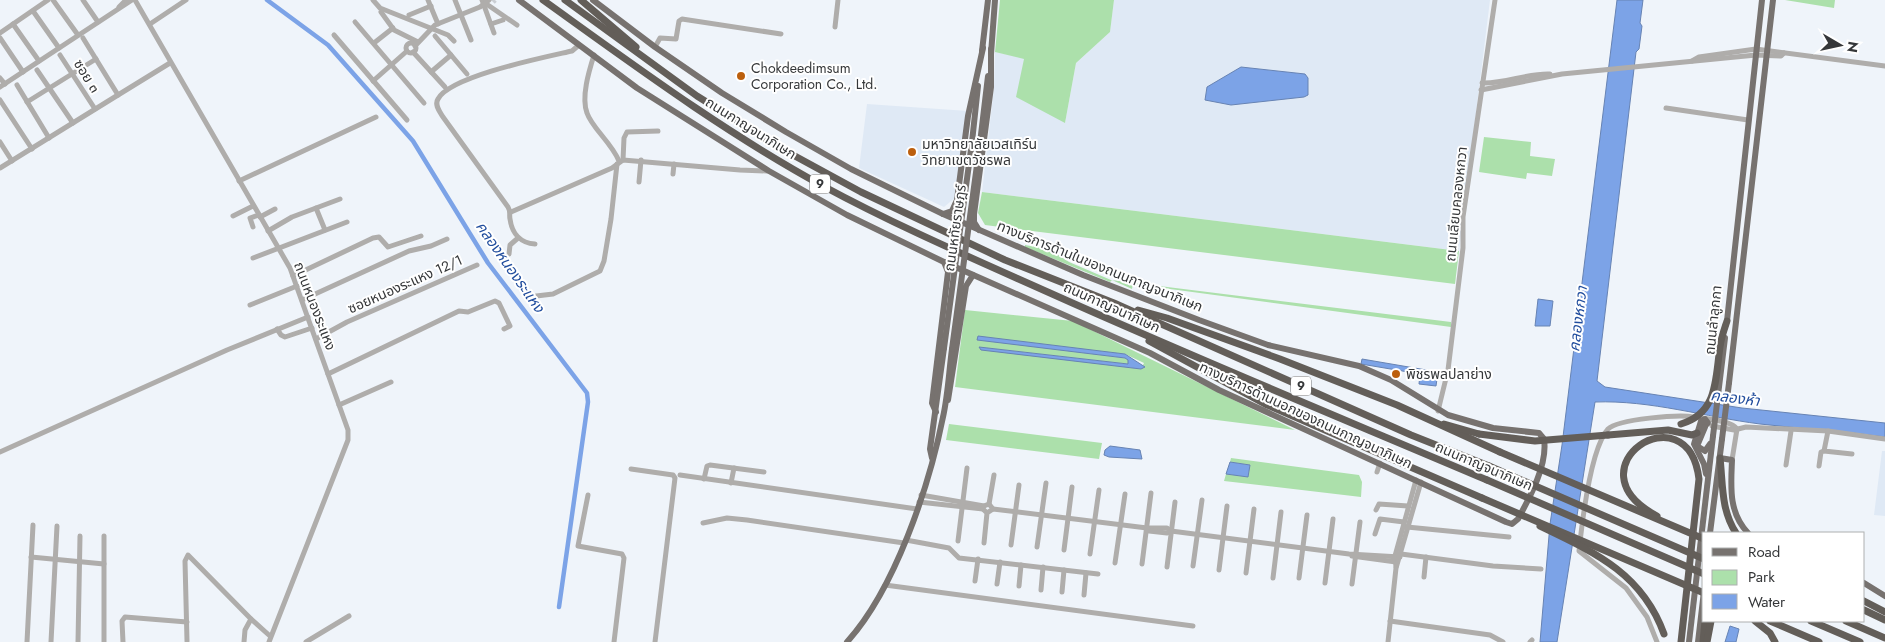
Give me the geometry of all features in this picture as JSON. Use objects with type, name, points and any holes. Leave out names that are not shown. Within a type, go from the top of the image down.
[{"type":"highway","name":"ถนนกาญจนาภิเษก","points":[[543,0],[690,106],[822,186],[913,232],[1120,325],[1702,573]]},
{"type":"highway","name":"ถนนกาญจนาภิเษก","points":[[565,0],[736,121],[861,192],[918,221],[1005,260],[1114,303],[1411,435],[1489,466],[1702,558]]},
{"type":"highway","points":[[581,0],[621,33],[652,63]]},
{"type":"highway","points":[[1114,303],[1167,318],[1280,359],[1431,420],[1500,452],[1702,538]]},
{"type":"highway","points":[[1643,431],[1681,424],[1698,417],[1712,401],[1715,392],[1720,345],[1726,321]]},
{"type":"highway","points":[[1120,325],[1265,404],[1518,514],[1612,564],[1644,596],[1664,634],[1666,642]]},
{"type":"highway","points":[[1431,420],[1479,434],[1535,441],[1643,431],[1668,430],[1692,435],[1698,433]]},
{"type":"highway","points":[[1682,529],[1648,511],[1636,502],[1628,491],[1624,471],[1630,454],[1636,447],[1646,441],[1664,437],[1684,445],[1695,460],[1698,474],[1687,642]]},
{"type":"highway","points":[[1720,458],[1724,504],[1727,517],[1735,532]]},
{"type":"highway","points":[[1518,514],[1539,521],[1702,591]]},
{"type":"highway","points":[[1681,642],[1696,522]]},
{"type":"highway","points":[[1865,602],[1885,612]]},
{"type":"highway","points":[[1865,610],[1885,620]]},
{"type":"highway","points":[[1700,642],[1703,622]]},
{"type":"highway","points":[[1708,642],[1711,622]]},
{"type":"highway","points":[[1756,622],[1770,633],[1775,642]]},
{"type":"highway","points":[[1772,622],[1819,642]]},
{"type":"highway","points":[[1813,622],[1860,642]]},
{"type":"highway","points":[[1848,622],[1885,638]]},
{"type":"main road","name":"ทางบริการด้านนอกของถนนกาญจนาภิเษก","points":[[519,0],[637,88],[769,171],[847,215],[944,262],[1150,353],[1228,394],[1512,524]]},
{"type":"main road","name":"ทางบริการด้านในของถนนกาญจนาภิเษก","points":[[593,0],[722,93],[851,169],[943,214],[1083,275],[1208,323],[1268,344],[1359,366],[1391,380],[1438,411],[1493,428],[1539,433],[1544,438],[1545,445],[1536,479],[1518,519],[1512,524]]},
{"type":"main road","name":"ถนนหทัยราษฎร์","points":[[932,458],[930,449],[972,142],[988,0]]},
{"type":"main road","name":"ถนนหทัยราษฎร์","points":[[847,642],[885,585],[905,542],[919,502],[944,415],[980,143],[995,0]]},
{"type":"main road","name":"ถนนลำลูกกา","points":[[1687,642],[1707,488],[1762,0]]},
{"type":"main road","name":"ถนนลำลูกกา","points":[[1710,532],[1773,0]]},
{"type":"main road","points":[[943,214],[952,212],[957,200],[968,116],[982,48]]},
{"type":"main road","points":[[979,230],[974,222],[974,214],[992,87],[991,49]]},
{"type":"main road","points":[[936,412],[932,403],[948,272],[944,262]]},
{"type":"main road","points":[[944,415],[952,390],[966,286],[973,275]]},
{"type":"main road","points":[[946,290],[955,286],[965,293]]},
{"type":"main road","points":[[1704,424],[1698,442],[1699,449],[1707,450],[1713,436]]},
{"type":"main road","points":[[1704,424],[1694,444],[1706,468],[1707,488]]},
{"type":"main road","points":[[1720,458],[1732,460],[1732,504],[1738,520],[1747,532]]},
{"type":"main road","points":[[1865,584],[1885,596]]},
{"type":"street","points":[[0,33],[48,0]]},
{"type":"street","points":[[53,0],[96,59],[118,95]]},
{"type":"street","points":[[84,0],[98,22]]},
{"type":"street","points":[[0,78],[2,86],[59,48],[80,37],[126,0]]},
{"type":"street","points":[[119,5],[133,0]]},
{"type":"street","name":"ถนนหนองระแหง","points":[[133,0],[150,24],[170,63],[279,248],[297,286],[348,430],[348,440],[269,642]]},
{"type":"street","points":[[150,24],[186,0]]},
{"type":"street","points":[[374,0],[380,8],[448,35],[454,41]]},
{"type":"street","points":[[428,0],[438,24]]},
{"type":"street","points":[[455,0],[471,40]]},
{"type":"street","points":[[835,27],[838,0]]},
{"type":"street","name":"ถนนเลียบคลองหกวา","points":[[1438,411],[1448,370],[1463,248],[1463,217],[1495,0]]},
{"type":"street","points":[[413,52],[417,44],[430,29],[486,4]]},
{"type":"street","points":[[486,4],[494,33]]},
{"type":"street","points":[[486,4],[517,25]]},
{"type":"street","points":[[409,15],[431,6]]},
{"type":"street","points":[[33,11],[59,48]]},
{"type":"street","points":[[381,12],[393,28],[417,44]]},
{"type":"street","points":[[655,46],[660,38],[676,39],[679,22],[682,19],[781,34]]},
{"type":"street","points":[[491,24],[503,20]]},
{"type":"street","points":[[355,22],[424,103]]},
{"type":"street","points":[[13,24],[39,61]]},
{"type":"street","points":[[374,44],[393,28]]},
{"type":"street","points":[[334,35],[407,120]]},
{"type":"street","points":[[435,36],[467,74]]},
{"type":"street","points":[[0,38],[23,72]]},
{"type":"street","points":[[373,81],[407,51],[408,44],[417,44]]},
{"type":"street","points":[[535,244],[526,243],[518,238],[510,220],[511,212],[439,111],[438,99],[450,89],[474,78],[572,51],[579,45]]},
{"type":"street","points":[[407,51],[413,52],[445,87]]},
{"type":"street","points":[[1481,90],[1555,75],[1692,61],[1699,57],[1711,58],[1756,52],[1784,53],[1885,66]]},
{"type":"street","name":"ซอย ๓","points":[[60,55],[95,109]]},
{"type":"street","points":[[431,72],[451,55]]},
{"type":"street","points":[[594,55],[587,91],[586,113],[609,142],[619,162]]},
{"type":"street","points":[[27,102],[51,89],[96,59]]},
{"type":"street","points":[[0,168],[170,63]]},
{"type":"street","points":[[37,70],[73,123]]},
{"type":"street","points":[[1482,83],[1505,82],[1539,74],[1555,75]]},
{"type":"street","points":[[17,85],[49,138]]},
{"type":"street","points":[[0,100],[32,148]]},
{"type":"street","points":[[1666,108],[1748,120]]},
{"type":"street","points":[[239,181],[376,116]]},
{"type":"street","points":[[528,297],[553,294],[600,271],[604,260],[604,247],[624,138],[628,132],[658,131]]},
{"type":"street","points":[[0,142],[12,161]]},
{"type":"street","points":[[511,212],[619,162],[641,160],[769,171]]},
{"type":"street","points":[[639,182],[641,160]]},
{"type":"street","points":[[672,174],[674,164]]},
{"type":"street","points":[[268,231],[279,223],[340,199]]},
{"type":"street","points":[[233,216],[254,206]]},
{"type":"street","points":[[316,208],[325,230]]},
{"type":"street","points":[[253,227],[250,218],[260,216],[275,209]]},
{"type":"street","points":[[253,258],[347,222]]},
{"type":"street","points":[[293,276],[373,238],[379,237],[388,247],[421,236]]},
{"type":"street","points":[[509,254],[510,245],[518,238]]},
{"type":"street","points":[[302,300],[410,251],[431,246],[447,239]]},
{"type":"street","points":[[405,242],[410,251]]},
{"type":"street","name":"ซอยหนองระแหง 12/1","points":[[316,339],[347,322],[477,265]]},
{"type":"street","points":[[250,305],[297,286]]},
{"type":"street","points":[[328,374],[459,311],[468,312],[495,301],[499,302],[511,324],[504,329]]},
{"type":"street","points":[[0,452],[308,317]]},
{"type":"street","points":[[277,329],[280,335],[285,337],[312,328]]},
{"type":"street","points":[[339,405],[391,382]]},
{"type":"street","points":[[1657,642],[1647,617],[1626,588],[1579,551],[1585,500],[1599,449],[1610,428],[1618,424],[1657,418],[1695,417],[1704,424],[1731,424],[1737,429]]},
{"type":"street","points":[[1737,429],[1746,427],[1828,432],[1885,439]]},
{"type":"street","points":[[1732,460],[1737,429]]},
{"type":"street","points":[[1786,465],[1791,431]]},
{"type":"street","points":[[1819,466],[1821,452],[1824,451],[1828,432]]},
{"type":"street","points":[[1824,451],[1852,454]]},
{"type":"street","points":[[1377,472],[1380,463]]},
{"type":"street","points":[[704,479],[707,466],[764,472]]},
{"type":"street","points":[[731,483],[734,468]]},
{"type":"street","points":[[958,541],[967,468]]},
{"type":"street","points":[[631,469],[673,475],[676,478],[655,642]]},
{"type":"street","points":[[984,543],[987,508],[994,475]]},
{"type":"street","points":[[680,476],[731,483],[919,502],[937,502],[1146,528],[1149,531],[1197,534],[1397,560],[1426,557],[1509,568],[1541,569]]},
{"type":"street","points":[[1388,642],[1397,560],[1404,522],[1418,481]]},
{"type":"street","points":[[1397,560],[1418,481]]},
{"type":"street","points":[[1037,547],[1046,483]]},
{"type":"street","points":[[1011,545],[1019,485]]},
{"type":"street","points":[[1064,550],[1072,487]]},
{"type":"street","points":[[1090,554],[1098,490]]},
{"type":"street","points":[[1142,564],[1151,493]]},
{"type":"street","points":[[1115,563],[1125,494]]},
{"type":"street","points":[[588,495],[578,546],[622,554],[624,558],[614,642]]},
{"type":"street","points":[[1193,566],[1202,500]]},
{"type":"street","points":[[1167,567],[1175,502]]},
{"type":"street","points":[[1376,510],[1380,504],[1408,506]]},
{"type":"street","points":[[1219,570],[1227,506]]},
{"type":"street","points":[[1246,573],[1254,510]]},
{"type":"street","points":[[1273,578],[1281,512]]},
{"type":"street","points":[[1299,578],[1307,515]]},
{"type":"street","points":[[703,522],[727,518],[746,520],[948,548],[959,558],[1098,574]]},
{"type":"street","points":[[1325,583],[1333,519]]},
{"type":"street","points":[[1375,534],[1380,519],[1404,522]]},
{"type":"street","points":[[1352,584],[1360,522]]},
{"type":"street","points":[[27,642],[33,525]]},
{"type":"street","points":[[51,642],[57,526]]},
{"type":"street","points":[[1407,527],[1509,536]]},
{"type":"street","points":[[78,642],[80,536]]},
{"type":"street","points":[[104,536],[104,642]]},
{"type":"street","points":[[187,641],[185,561],[188,555],[270,636]]},
{"type":"street","points":[[32,557],[104,564]]},
{"type":"street","points":[[1424,577],[1426,557]]},
{"type":"street","points":[[975,581],[978,559]]},
{"type":"street","points":[[997,584],[1000,562]]},
{"type":"street","points":[[1019,586],[1021,565]]},
{"type":"street","points":[[1040,590],[1043,568]]},
{"type":"street","points":[[1062,592],[1064,570]]},
{"type":"street","points":[[1084,594],[1086,573]]},
{"type":"street","points":[[885,585],[1194,626]]},
{"type":"street","points":[[306,642],[350,616]]},
{"type":"street","points":[[123,642],[122,622],[125,617],[187,622]]},
{"type":"street","points":[[244,642],[245,630],[251,619]]},
{"type":"street","points":[[1390,621],[1490,635],[1503,642]]},
{"type":"shaded area","points":[[1114,0],[1490,0],[1459,251],[982,192],[994,88],[995,52],[1024,58],[1065,123],[1076,63],[1110,32]]},
{"type":"shaded area","name":"มหาวิทยาลัยเวสเทิร์น วิทยาเขตวัชรพล","points":[[867,104],[968,111],[957,196],[944,207],[859,168]]},
{"type":"shaded area","points":[[1882,451],[1885,451],[1885,516],[1874,515]]},
{"type":"green space","points":[[1000,0],[1114,0],[1110,32],[1076,63],[1065,123],[1016,97],[1024,59],[995,52]]},
{"type":"green space","points":[[1785,0],[1835,0],[1834,8]]},
{"type":"green space","points":[[1484,137],[1531,142],[1530,156],[1555,159],[1552,176],[1527,173],[1526,179],[1479,172]]},
{"type":"green space","points":[[982,192],[1459,251],[1455,284],[985,225],[978,213]]},
{"type":"green space","points":[[1025,245],[1051,250],[1069,262],[1112,280],[1110,282],[1025,247]]},
{"type":"green space","points":[[1112,280],[1451,322],[1451,327],[1133,284],[1132,289]]},
{"type":"green space","points":[[965,310],[1073,321],[1295,430],[955,387]],"holes":[[[977,339],[1125,354],[1144,363],[1141,369],[979,347],[1128,364],[1128,360],[1125,358]]]},
{"type":"green space","points":[[949,424],[1102,443],[1099,459],[946,440]]},
{"type":"green space","points":[[1231,458],[1359,475],[1362,482],[1361,497],[1224,481],[1226,474],[1248,476],[1250,465],[1230,462]]},
{"type":"water","name":"คลองหกวา","points":[[1617,0],[1643,0],[1640,23],[1642,26],[1639,49],[1636,52],[1597,381],[1605,387],[1742,408],[1885,423],[1885,437],[1760,424],[1657,406],[1595,402],[1557,642],[1540,642],[1550,524],[1562,445]]},
{"type":"water","points":[[1241,67],[1305,74],[1308,78],[1308,95],[1231,105],[1205,100],[1207,87]]},
{"type":"water","points":[[1538,299],[1553,301],[1550,326],[1535,326]]},
{"type":"water","points":[[978,336],[1125,354],[1145,367],[1141,369],[981,350],[979,347],[1128,364],[1128,360],[1125,358],[977,340]]},
{"type":"water","points":[[1362,359],[1438,372],[1436,386],[1419,384],[1420,374],[1361,364]]},
{"type":"water","points":[[1110,446],[1140,450],[1142,459],[1104,455],[1105,450]]},
{"type":"water","points":[[1230,462],[1250,465],[1248,477],[1226,474]]},
{"type":"water","points":[[1730,626],[1739,629],[1736,642],[1725,642]]},
{"type":"waterway","name":"คลองหนองระแหง","points":[[267,0],[328,45],[413,141],[488,263],[587,393],[588,402],[559,607]]},
{"type":"place","name":"Chokdeedimsum Corporation Co., Ltd.","points":[[741,76]]},
{"type":"place","name":"มหาวิทยาลัยเวสเทิร์น วิทยาเขตวัชรพล","points":[[912,152]]},
{"type":"place","name":"พิชรพลปลาย่าง","points":[[1396,374]]},
{"type":"water label","name":"คลองห้า","points":[[1735,398]]}]
